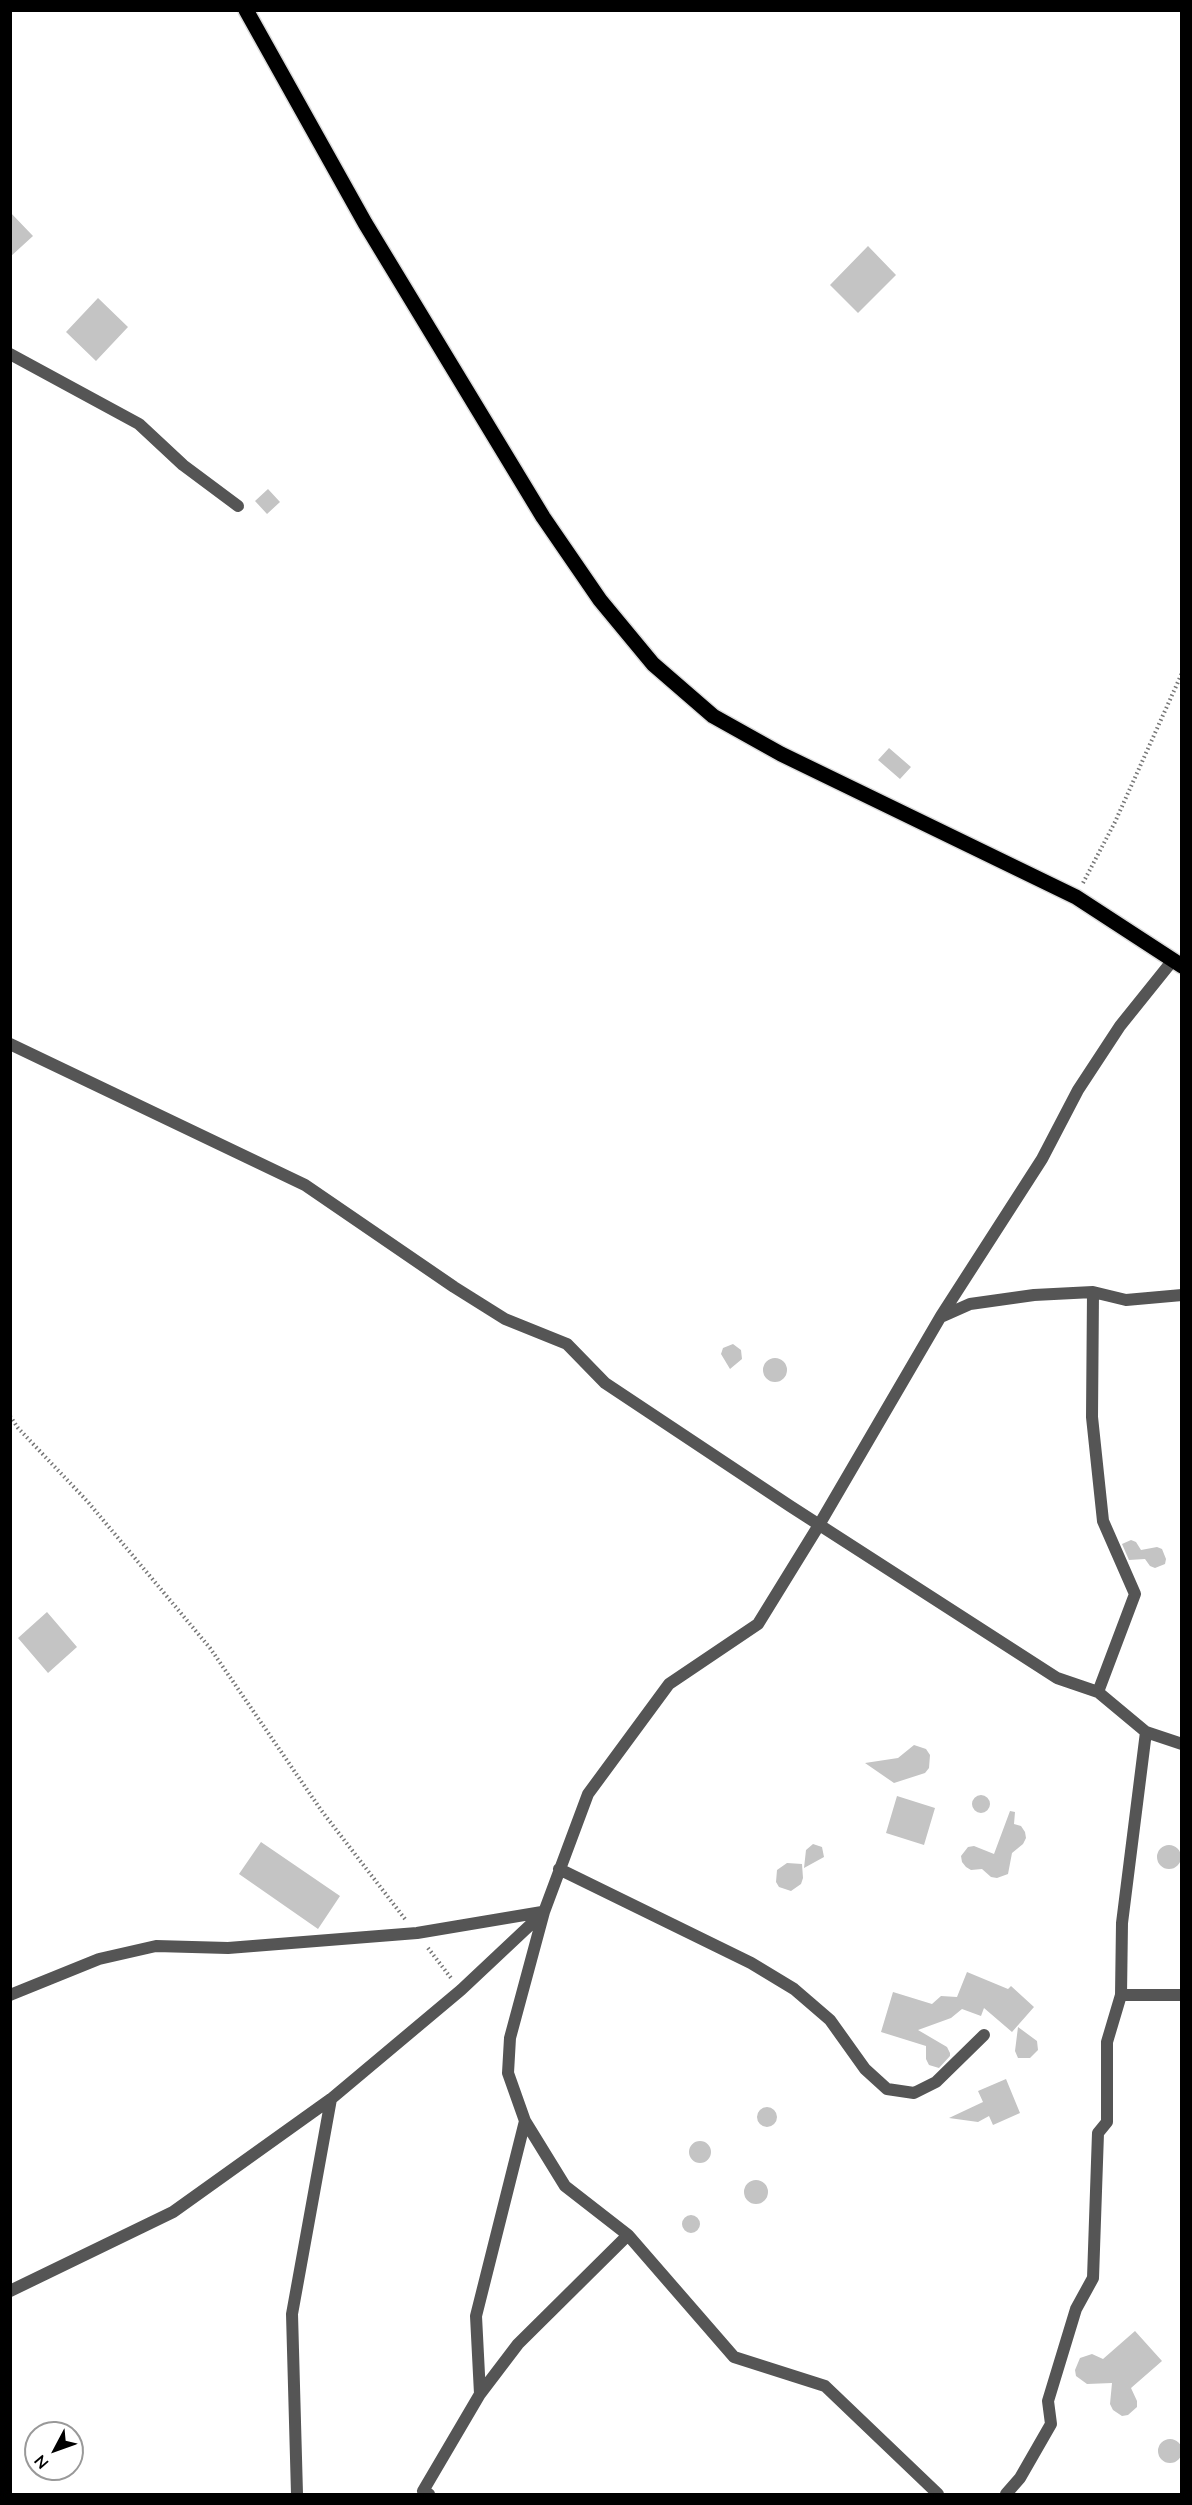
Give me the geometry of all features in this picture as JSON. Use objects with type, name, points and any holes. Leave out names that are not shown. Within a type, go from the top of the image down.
[{"type":"main road","points":[[246,10],[364,223],[543,517],[600,600],[653,664],[712,716],[780,754],[1076,897],[1177,963]]},
{"type":"street","points":[[10,354],[139,424],[183,465],[238,506]]},
{"type":"street","points":[[939,2494],[825,2386],[734,2357],[628,2235],[565,2186],[525,2121],[508,2073],[510,2038],[544,1912],[588,1794],[669,1684],[758,1624],[819,1525],[941,1316],[1042,1159],[1084,1081],[1120,1026],[1177,963]]},
{"type":"street","points":[[10,1044],[305,1185],[454,1287],[505,1319],[567,1344],[605,1383],[819,1525],[1057,1678],[1098,1692],[1146,1732],[1182,1744]]},
{"type":"street","points":[[941,1316],[970,1304],[1035,1295],[1093,1292],[1126,1300],[1182,1295]]},
{"type":"street","points":[[1093,1292],[1092,1418],[1103,1521],[1135,1594],[1098,1692]]},
{"type":"street","points":[[1006,2494],[1020,2478],[1051,2424],[1048,2401],[1076,2309],[1093,2278],[1098,2133],[1107,2122],[1107,2042],[1121,1995],[1122,1923],[1146,1732]]},
{"type":"street","points":[[559,1869],[751,1963],[794,1989],[830,2020],[865,2069],[887,2089],[914,2092],[936,2082],[984,2035]]},
{"type":"street","points":[[10,1995],[99,1959],[156,1946],[228,1948],[417,1933],[544,1912]]},
{"type":"street","points":[[10,2291],[173,2212],[331,2099],[461,1990],[544,1912]]},
{"type":"street","points":[[1121,1995],[1182,1995]]},
{"type":"street","points":[[297,2494],[292,2314],[331,2099]]},
{"type":"street","points":[[480,2394],[476,2316],[525,2121]]},
{"type":"street","points":[[429,2494],[423,2491],[480,2394],[518,2344],[628,2235]]},
{"type":"path","points":[[1076,897],[1115,822],[1182,673]]},
{"type":"path","points":[[10,1416],[18,1428],[88,1502],[210,1648],[321,1810],[461,1990]]},
{"type":"building","points":[[10,212],[33,236],[10,257]]},
{"type":"building","points":[[868,246],[896,275],[858,313],[830,285]]},
{"type":"building","points":[[98,298],[128,327],[96,361],[66,332]]},
{"type":"building","points":[[268,489],[280,502],[267,514],[255,501]]},
{"type":"building","points":[[889,748],[911,767],[900,779],[878,760]]},
{"type":"building","points":[[733,1344],[741,1350],[742,1359],[730,1369],[721,1354],[723,1348]]},
{"type":"building","points":[[775,1358],[780,1359],[786,1365],[786,1375],[780,1381],[775,1382],[770,1381],[764,1375],[763,1370],[764,1365],[770,1359]]},
{"type":"building","points":[[1131,1540],[1136,1542],[1141,1550],[1157,1547],[1162,1549],[1166,1559],[1165,1564],[1155,1568],[1150,1566],[1145,1559],[1129,1560],[1122,1544]]},
{"type":"building","points":[[47,1612],[77,1647],[48,1673],[18,1638]]},
{"type":"building","points":[[914,1745],[926,1749],[930,1755],[929,1768],[925,1773],[894,1783],[865,1763],[898,1758]]},
{"type":"building","points":[[981,1795],[987,1798],[990,1804],[987,1810],[981,1813],[975,1810],[972,1804],[975,1798]]},
{"type":"building","points":[[897,1796],[935,1808],[924,1845],[886,1833]]},
{"type":"building","points":[[1010,1811],[1015,1812],[1014,1824],[1021,1826],[1026,1838],[1023,1844],[1012,1853],[1008,1874],[997,1878],[991,1877],[982,1869],[971,1870],[966,1867],[961,1856],[968,1847],[974,1846],[994,1854]]},
{"type":"building","points":[[261,1842],[340,1896],[318,1929],[239,1874]]},
{"type":"building","points":[[813,1844],[822,1847],[824,1857],[804,1868],[806,1850]]},
{"type":"building","points":[[1169,1845],[1174,1846],[1180,1852],[1180,1862],[1174,1868],[1169,1869],[1164,1868],[1158,1862],[1157,1857],[1158,1852],[1164,1846]]},
{"type":"building","points":[[787,1863],[802,1864],[801,1884],[791,1891],[779,1887],[776,1882],[777,1870]]},
{"type":"building","points":[[967,1972],[1008,1989],[1011,1986],[1034,2007],[1012,2032],[984,2008],[981,2016],[962,2009],[951,2018],[918,2030],[947,2047],[950,2056],[939,2068],[929,2065],[926,2059],[926,2046],[881,2032],[893,1992],[932,2004],[941,1996],[957,1997]]},
{"type":"building","points":[[1018,2027],[1037,2041],[1038,2050],[1030,2058],[1018,2058],[1015,2051]]},
{"type":"building","points":[[1006,2079],[1020,2113],[993,2125],[989,2116],[978,2122],[949,2118],[983,2102],[978,2091]]},
{"type":"building","points":[[767,2107],[774,2110],[777,2117],[774,2124],[767,2127],[760,2124],[757,2117],[760,2110]]},
{"type":"building","points":[[700,2141],[708,2144],[711,2152],[708,2160],[700,2163],[692,2160],[689,2152],[692,2144]]},
{"type":"building","points":[[756,2180],[761,2181],[767,2187],[767,2197],[761,2203],[756,2204],[751,2203],[745,2197],[744,2192],[745,2187],[751,2181]]},
{"type":"building","points":[[691,2215],[697,2218],[700,2224],[697,2230],[691,2233],[685,2230],[682,2224],[685,2218]]},
{"type":"building","points":[[1135,2331],[1162,2361],[1131,2388],[1137,2401],[1137,2407],[1128,2415],[1122,2416],[1113,2410],[1110,2404],[1112,2383],[1087,2384],[1076,2376],[1075,2370],[1080,2358],[1092,2354],[1103,2359]]},
{"type":"building","points":[[1170,2439],[1179,2442],[1182,2451],[1179,2460],[1170,2463],[1161,2460],[1158,2451],[1161,2442]]}]
